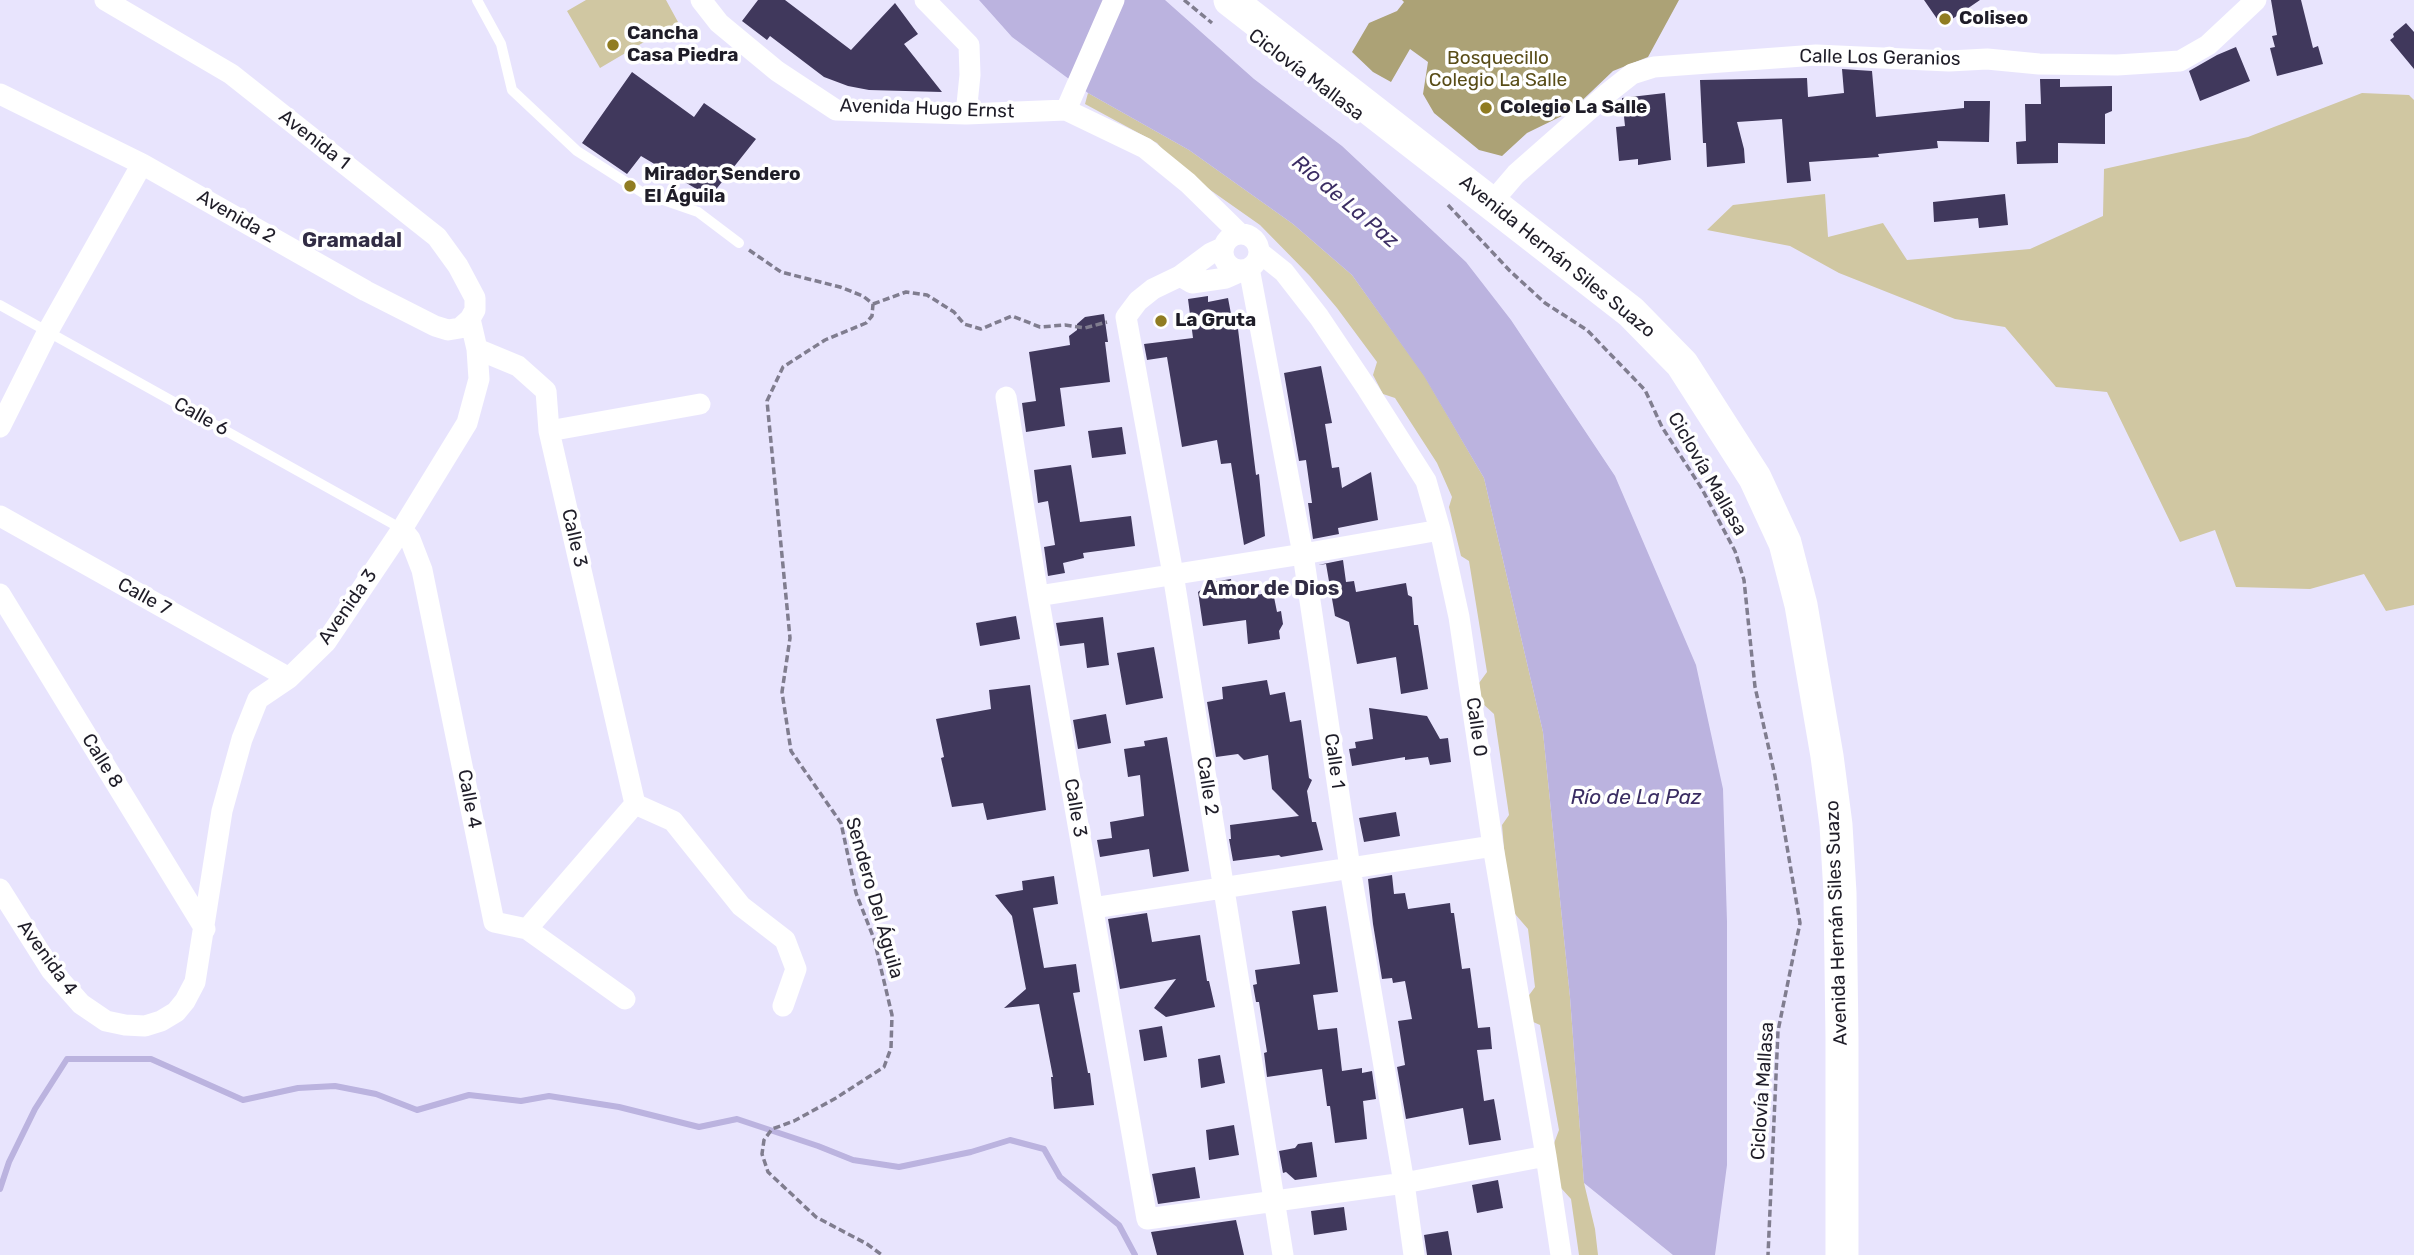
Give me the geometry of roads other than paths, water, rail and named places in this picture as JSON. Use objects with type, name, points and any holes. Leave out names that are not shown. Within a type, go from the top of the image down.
[{"type":"main road","name":"Avenida Hernán Siles Suazo","points":[[1224,14],[1492,202],[1631,312],[1682,364],[1755,478],[1785,543],[1801,605],[1836,825],[1840,893],[1842,1255]]},
{"type":"street","name":"Avenida 1","points":[[105,0],[230,74],[437,237],[458,266],[475,298],[475,310],[470,320]]},
{"type":"street","name":"Avenida Hugo Ernst","points":[[701,0],[719,23],[777,71],[836,110],[966,114],[1066,110]]},
{"type":"street","points":[[925,0],[969,45],[971,75],[966,114]]},
{"type":"street","points":[[1114,0],[1066,110],[1145,148],[1188,183],[1218,213],[1228,241],[1224,260],[1227,265],[1232,268],[1251,263]]},
{"type":"street","name":"Calle Los Geranios","points":[[1492,202],[1516,174],[1608,93],[1632,74],[1654,67],[1816,55],[1949,61],[1987,59],[2039,64],[2117,65],[2180,61],[2208,45],[2256,0]]},
{"type":"street","name":"Avenida 2","points":[[0,94],[142,163],[435,326],[448,330],[460,328],[470,320]]},
{"type":"street","points":[[0,427],[48,331],[142,163]]},
{"type":"street","points":[[1251,236],[1256,240],[1251,263],[1226,278],[1192,283],[1180,276],[1228,241],[1251,236]]},
{"type":"street","name":"Calle 0","points":[[1251,263],[1284,272],[1319,317],[1426,481],[1459,617],[1493,846],[1546,1156],[1560,1255]]},
{"type":"street","name":"Calle 1","points":[[1251,263],[1303,554],[1350,868],[1414,1255]]},
{"type":"street","name":"Calle 2","points":[[1180,276],[1153,289],[1138,301],[1126,317],[1173,574],[1283,1255]]},
{"type":"street","name":"Avenida 3","points":[[205,929],[222,811],[242,739],[258,699],[289,678],[326,642],[402,529],[467,423],[479,379],[477,349],[470,320]]},
{"type":"street","name":"Calle 3","points":[[477,349],[518,366],[546,391],[549,432],[635,804]]},
{"type":"street","name":"Calle 3","points":[[1006,397],[1038,596],[1147,1219],[1274,1200]]},
{"type":"street","points":[[549,432],[700,404]]},
{"type":"street","name":"Calle 7","points":[[0,516],[289,678]]},
{"type":"street","name":"Calle 4","points":[[402,529],[410,539],[422,570],[494,922],[527,929],[625,999]]},
{"type":"street","points":[[1038,596],[1440,530]]},
{"type":"street","name":"Calle 8","points":[[0,594],[205,929]]},
{"type":"street","points":[[527,929],[635,804],[673,821],[741,906],[785,940],[796,969],[783,1006]]},
{"type":"street","points":[[1093,908],[1493,846]]},
{"type":"street","name":"Avenida 4","points":[[0,889],[51,970],[80,1004],[106,1021],[125,1025],[145,1026],[176,1012],[195,982],[205,929]]},
{"type":"street","points":[[1274,1200],[1404,1183],[1546,1156]]},
{"type":"lane","points":[[477,0],[500,44],[512,90],[577,151],[643,193],[698,212],[739,243]]},
{"type":"lane","name":"Calle 6","points":[[0,305],[402,529]]},
{"type":"water","name":"Río de La Paz","points":[[979,0],[1165,0],[1254,79],[1342,146],[1466,262],[1511,320],[1615,476],[1696,665],[1723,789],[1727,922],[1727,1165],[1715,1255],[1673,1255],[1584,1183],[1570,997],[1543,732],[1484,478],[1424,376],[1352,275],[1293,224],[1189,150],[1088,93],[1012,37]]},
{"type":"waterway","points":[[0,1189],[9,1162],[35,1109],[67,1059],[151,1059],[243,1100],[298,1088],[335,1086],[376,1094],[417,1110],[469,1095],[521,1101],[549,1096],[619,1107],[699,1127],[737,1119],[853,1160],[899,1167],[971,1152],[1010,1140],[1044,1149],[1060,1177],[1119,1225],[1135,1255]]},
{"type":"place","name":"Coliseo","points":[[1945,19]]},
{"type":"place","name":"Cancha Casa Piedra","points":[[613,45]]},
{"type":"place","name":"Colegio La Salle","points":[[1486,108]]},
{"type":"place","name":"Mirador Sendero El Águila","points":[[630,186]]},
{"type":"place","name":"La Gruta","points":[[1161,321]]},
{"type":"district","name":"Gramadal","points":[[352,241]]},
{"type":"district","name":"Amor de Dios","points":[[1271,589]]},
{"type":"park label","name":"Bosquecillo Colegio La Salle","points":[[1498,70]]}]
